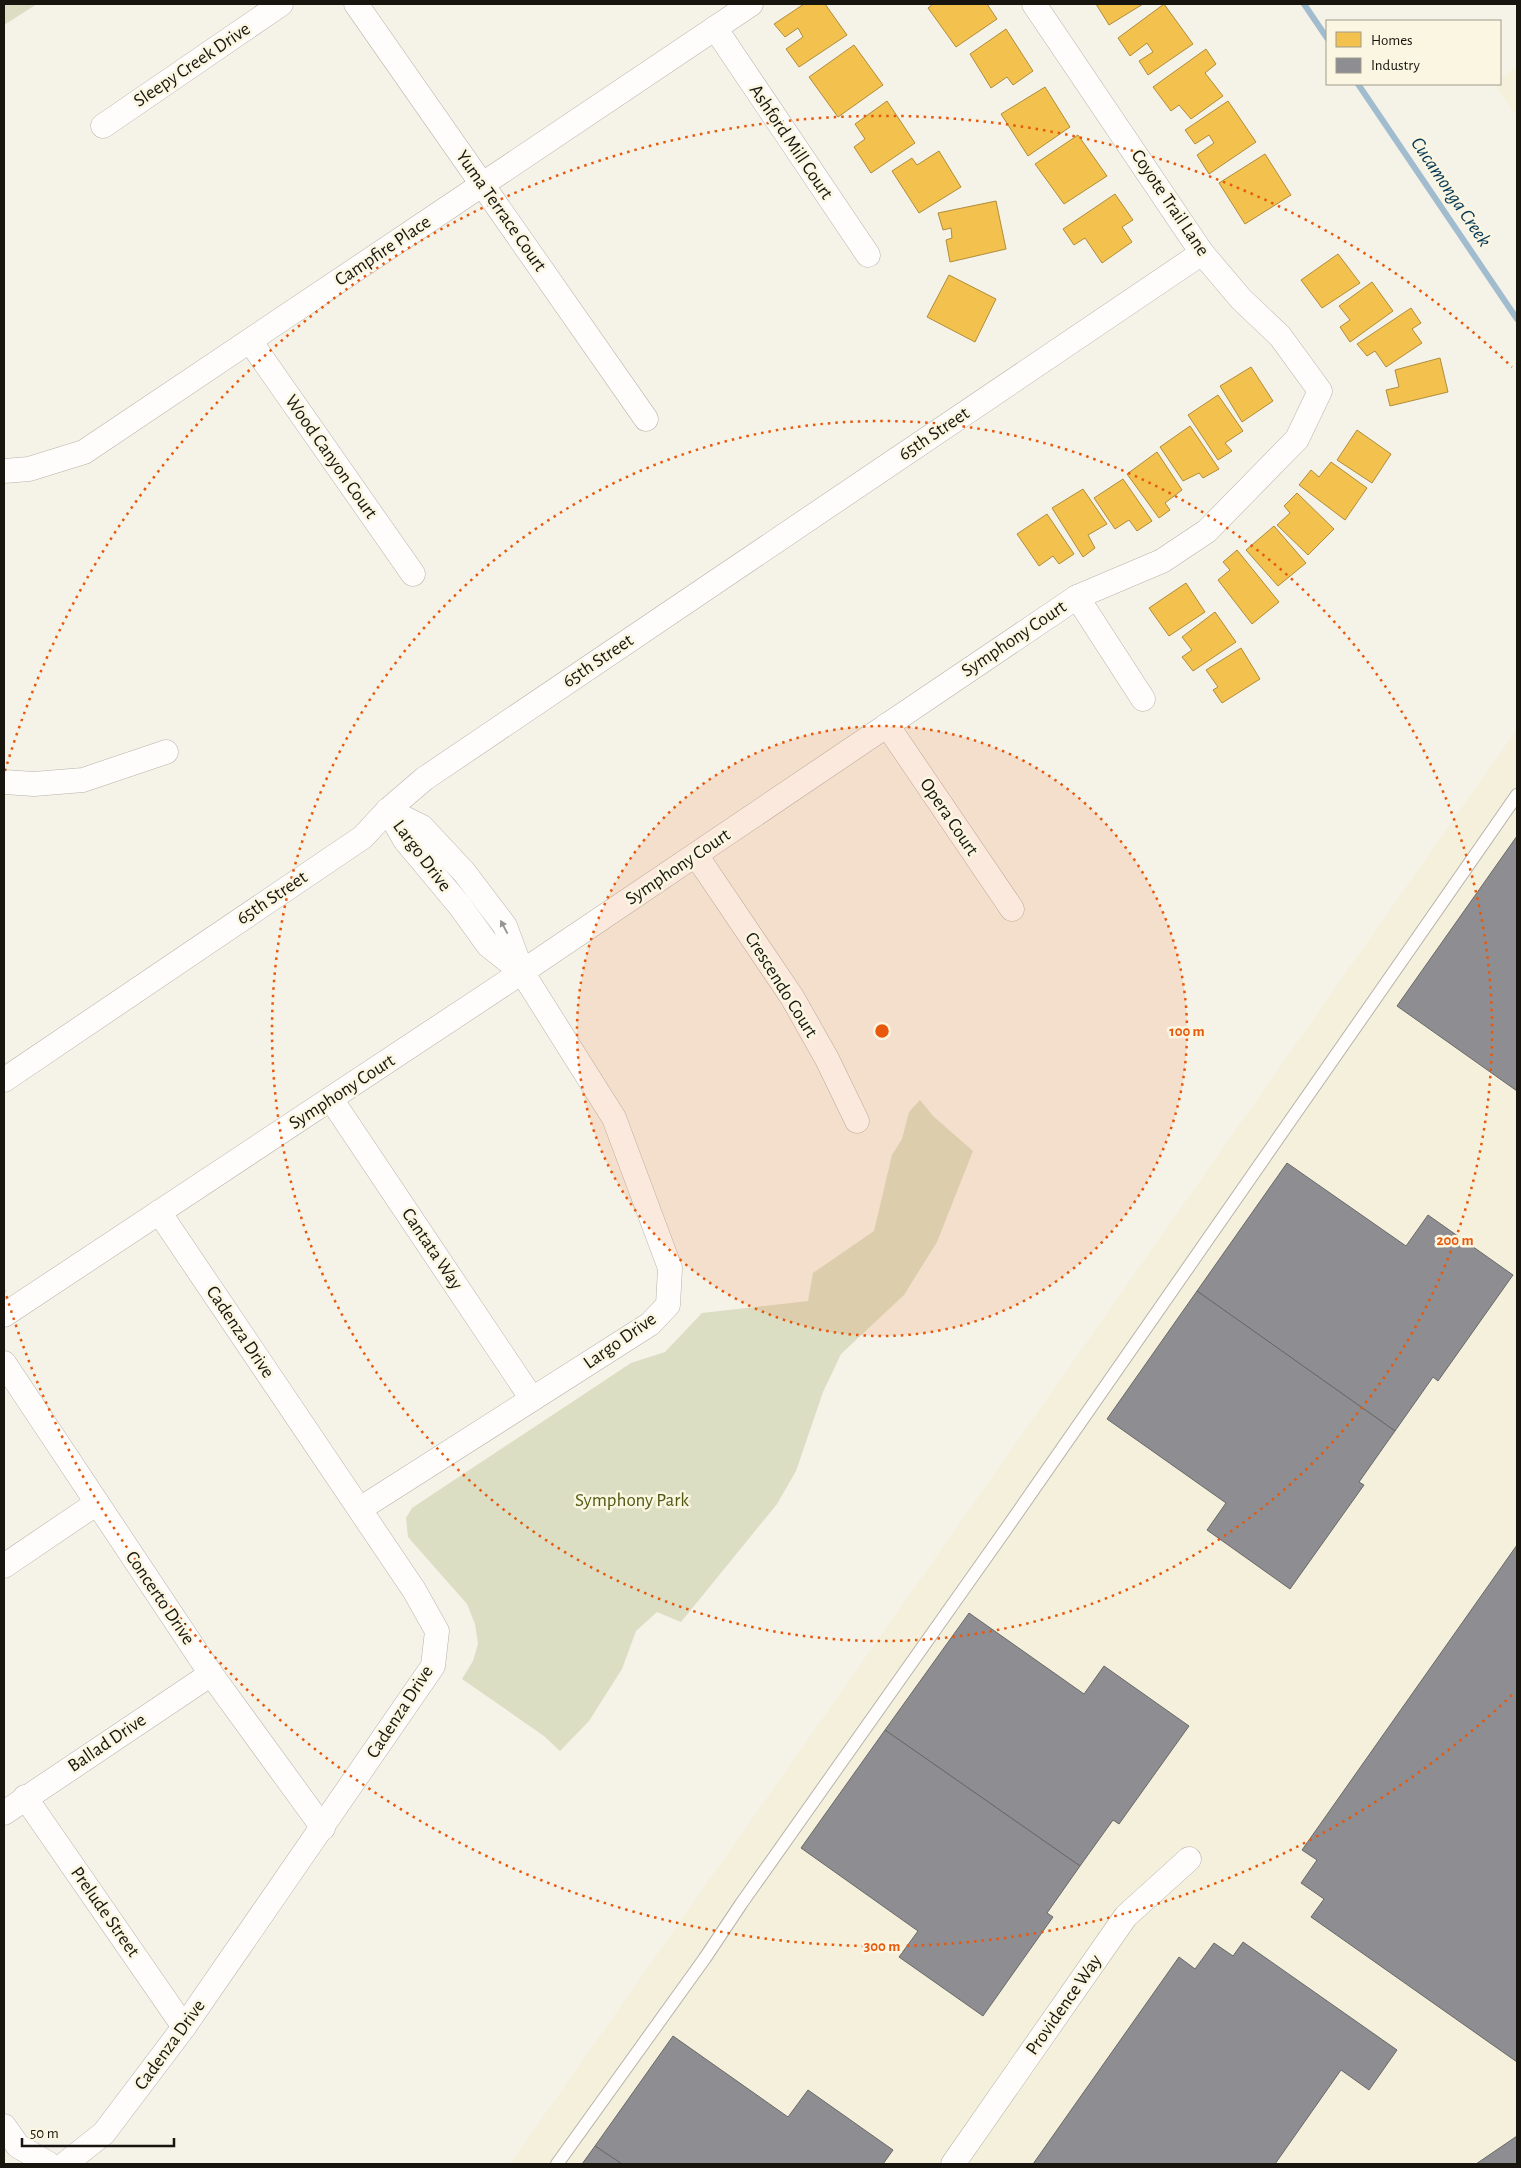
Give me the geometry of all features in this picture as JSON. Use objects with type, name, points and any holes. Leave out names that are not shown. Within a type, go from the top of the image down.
[{"type":"street","name":"Sleepy Creek Drive","points":[[102,126],[281,4]]},
{"type":"street","name":"Yuma Terrace Court","points":[[356,4],[646,419]]},
{"type":"street","name":"Campfire Place","points":[[4,471],[28,468],[84,452],[751,4]]},
{"type":"street","name":"Coyote Trail Lane","points":[[1034,4],[1202,252],[1241,299],[1280,336],[1320,390]]},
{"type":"street","name":"Ashford Mill Court","points":[[715,28],[868,255]]},
{"type":"street","name":"65th Street","points":[[4,1080],[363,837],[388,810],[424,779],[1202,252]]},
{"type":"street","name":"Wood Canyon Court","points":[[250,341],[413,574]]},
{"type":"street","name":"Symphony Court","points":[[4,1315],[522,972],[1077,597],[1162,561],[1207,531],[1297,439],[1320,390]]},
{"type":"street","points":[[1077,597],[1143,699]]},
{"type":"street","name":"Opera Court","points":[[887,725],[1012,909]]},
{"type":"street","points":[[4,782],[34,784],[83,780],[166,752]]},
{"type":"street","name":"Largo Drive","points":[[360,1509],[650,1324],[668,1305],[670,1268],[614,1118],[522,972],[488,945],[460,906],[406,840],[388,810]]},
{"type":"street","name":"Crescendo Court","points":[[696,855],[792,997],[827,1060],[857,1121]]},
{"type":"street","name":"Cantata Way","points":[[331,1098],[532,1399]]},
{"type":"street","name":"Cadenza Drive","points":[[65,2164],[104,2133],[184,2027],[323,1828],[433,1666],[437,1631],[414,1590],[159,1212]]},
{"type":"street","name":"Concerto Drive","points":[[4,1362],[211,1674],[323,1828]]},
{"type":"street","points":[[4,1566],[97,1503]]},
{"type":"street","name":"Ballad Drive","points":[[4,1813],[211,1674]]},
{"type":"street","name":"Prelude Street","points":[[26,1798],[184,2027]]},
{"type":"street","name":"Providence Way","points":[[953,2164],[1126,1916],[1189,1860]]},
{"type":"street","points":[[4,2126],[18,2146],[49,2164]]},
{"type":"lane","points":[[557,2164],[705,1958],[741,1904],[1004,1532],[1517,795]]},
{"type":"shaded area","points":[[1517,67],[1517,117],[1495,85],[1501,85],[1501,78]]},
{"type":"shaded area","points":[[1517,729],[1517,2164],[510,2164]]},
{"type":"green space","points":[[4,4],[37,4],[4,25]]},
{"type":"green space","name":"Symphony Park","points":[[920,1100],[933,1116],[973,1151],[937,1242],[904,1295],[841,1354],[823,1392],[796,1471],[777,1504],[681,1622],[657,1612],[636,1631],[622,1669],[589,1721],[560,1751],[544,1736],[462,1679],[473,1661],[478,1644],[475,1624],[467,1604],[408,1537],[406,1518],[412,1508],[631,1363],[665,1352],[702,1313],[808,1301],[813,1273],[874,1231],[892,1155],[902,1139],[909,1112]]},
{"type":"building: Homes","points":[[804,4],[825,4],[847,35],[799,67],[786,49],[803,37],[798,28],[785,37],[774,24]]},
{"type":"building: Homes","points":[[933,4],[987,4],[997,19],[956,47],[928,8]]},
{"type":"building: Homes","points":[[1096,4],[1143,4],[1109,25]]},
{"type":"building: Homes","points":[[1164,4],[1193,44],[1148,75],[1139,61],[1153,52],[1147,43],[1130,56],[1118,38]]},
{"type":"building: Homes","points":[[1006,29],[1033,71],[1013,85],[1007,77],[991,88],[970,54]]},
{"type":"building: Homes","points":[[854,45],[883,85],[838,117],[809,77]]},
{"type":"building: Homes","points":[[1206,49],[1216,64],[1205,73],[1223,96],[1191,119],[1179,105],[1171,111],[1153,87]]},
{"type":"building: Homes","points":[[1045,87],[1070,127],[1028,156],[1001,114]]},
{"type":"building: Homes","points":[[887,101],[915,143],[871,173],[854,147],[865,139],[855,124]]},
{"type":"building: Homes","points":[[1228,101],[1256,142],[1209,174],[1197,155],[1214,143],[1209,135],[1195,144],[1185,130]]},
{"type":"building: Homes","points":[[1078,135],[1107,176],[1064,204],[1035,164]]},
{"type":"building: Homes","points":[[939,151],[961,187],[919,213],[892,171],[912,158],[917,165]]},
{"type":"building: Homes","points":[[1265,154],[1291,195],[1245,224],[1219,183]]},
{"type":"building: Homes","points":[[1115,194],[1133,220],[1122,227],[1132,242],[1102,263],[1085,238],[1074,245],[1063,229]]},
{"type":"building: Homes","points":[[996,201],[1006,249],[950,262],[946,240],[952,238],[951,228],[943,230],[938,213]]},
{"type":"building: Homes","points":[[1338,254],[1360,283],[1322,308],[1301,280]]},
{"type":"building: Homes","points":[[949,275],[996,299],[975,342],[927,317]]},
{"type":"building: Homes","points":[[1372,282],[1393,311],[1350,342],[1340,327],[1350,320],[1339,306]]},
{"type":"building: Homes","points":[[1411,308],[1421,323],[1412,329],[1422,343],[1386,367],[1375,351],[1367,356],[1357,344]]},
{"type":"building: Homes","points":[[1440,358],[1448,392],[1390,406],[1386,390],[1399,387],[1395,370]]},
{"type":"building: Homes","points":[[1251,367],[1273,401],[1242,422],[1220,386]]},
{"type":"building: Homes","points":[[1218,395],[1243,431],[1225,443],[1232,451],[1218,460],[1188,415]]},
{"type":"building: Homes","points":[[1190,426],[1219,469],[1203,478],[1199,473],[1183,481],[1160,447]]},
{"type":"building: Homes","points":[[1357,430],[1391,454],[1372,483],[1337,460]]},
{"type":"building: Homes","points":[[1157,452],[1182,490],[1165,503],[1170,510],[1159,518],[1127,474]]},
{"type":"building: Homes","points":[[1331,462],[1367,488],[1345,520],[1299,485],[1311,470],[1319,477]]},
{"type":"building: Homes","points":[[1123,479],[1152,521],[1137,531],[1129,520],[1115,529],[1094,498]]},
{"type":"building: Homes","points":[[1083,489],[1107,524],[1088,535],[1095,548],[1083,557],[1052,508]]},
{"type":"building: Homes","points":[[1297,493],[1334,529],[1308,555],[1277,525],[1290,513],[1284,506]]},
{"type":"building: Homes","points":[[1047,514],[1074,554],[1059,564],[1053,556],[1039,566],[1017,534]]},
{"type":"building: Homes","points":[[1274,526],[1306,563],[1278,586],[1246,550]]},
{"type":"building: Homes","points":[[1237,550],[1279,602],[1252,624],[1218,580],[1230,570],[1223,562]]},
{"type":"building: Homes","points":[[1186,583],[1205,612],[1169,636],[1149,608]]},
{"type":"building: Homes","points":[[1215,612],[1236,642],[1193,671],[1182,657],[1192,650],[1182,637]]},
{"type":"building: Homes","points":[[1241,648],[1260,679],[1222,703],[1213,690],[1218,687],[1206,670]]},
{"type":"building: Industry","points":[[1517,836],[1517,1091],[1397,1006]]},
{"type":"building: Industry","points":[[1287,1163],[1406,1246],[1428,1215],[1513,1275],[1438,1381],[1433,1377],[1395,1431],[1197,1291]]},
{"type":"building: Industry","points":[[1197,1291],[1395,1431],[1359,1482],[1364,1485],[1290,1589],[1207,1530],[1226,1503],[1107,1419]]},
{"type":"building: Industry","points":[[1517,1545],[1517,2062],[1311,1917],[1324,1899],[1301,1883],[1317,1860],[1302,1850]]},
{"type":"building: Industry","points":[[969,1613],[1084,1694],[1104,1666],[1189,1726],[1119,1824],[1113,1820],[1080,1866],[885,1730]]},
{"type":"building: Industry","points":[[885,1730],[1080,1866],[1047,1913],[1053,1917],[983,2016],[899,1957],[918,1931],[801,1848]]},
{"type":"building: Industry","points":[[1243,1942],[1397,2050],[1369,2090],[1341,2070],[1275,2164],[1033,2164],[1179,1957],[1195,1969],[1214,1943],[1233,1956]]},
{"type":"building: Industry","points":[[673,2036],[788,2117],[808,2090],[893,2150],[883,2164],[622,2164],[595,2146]]},
{"type":"building: Industry","points":[[1517,2136],[1517,2164],[1476,2164]]},
{"type":"building: Industry","points":[[595,2146],[622,2164],[582,2164]]},
{"type":"waterway","name":"Cucamonga Creek","points":[[1304,4],[1326,37]]},
{"type":"waterway","name":"Cucamonga Creek","points":[[1359,85],[1517,319]]}]
